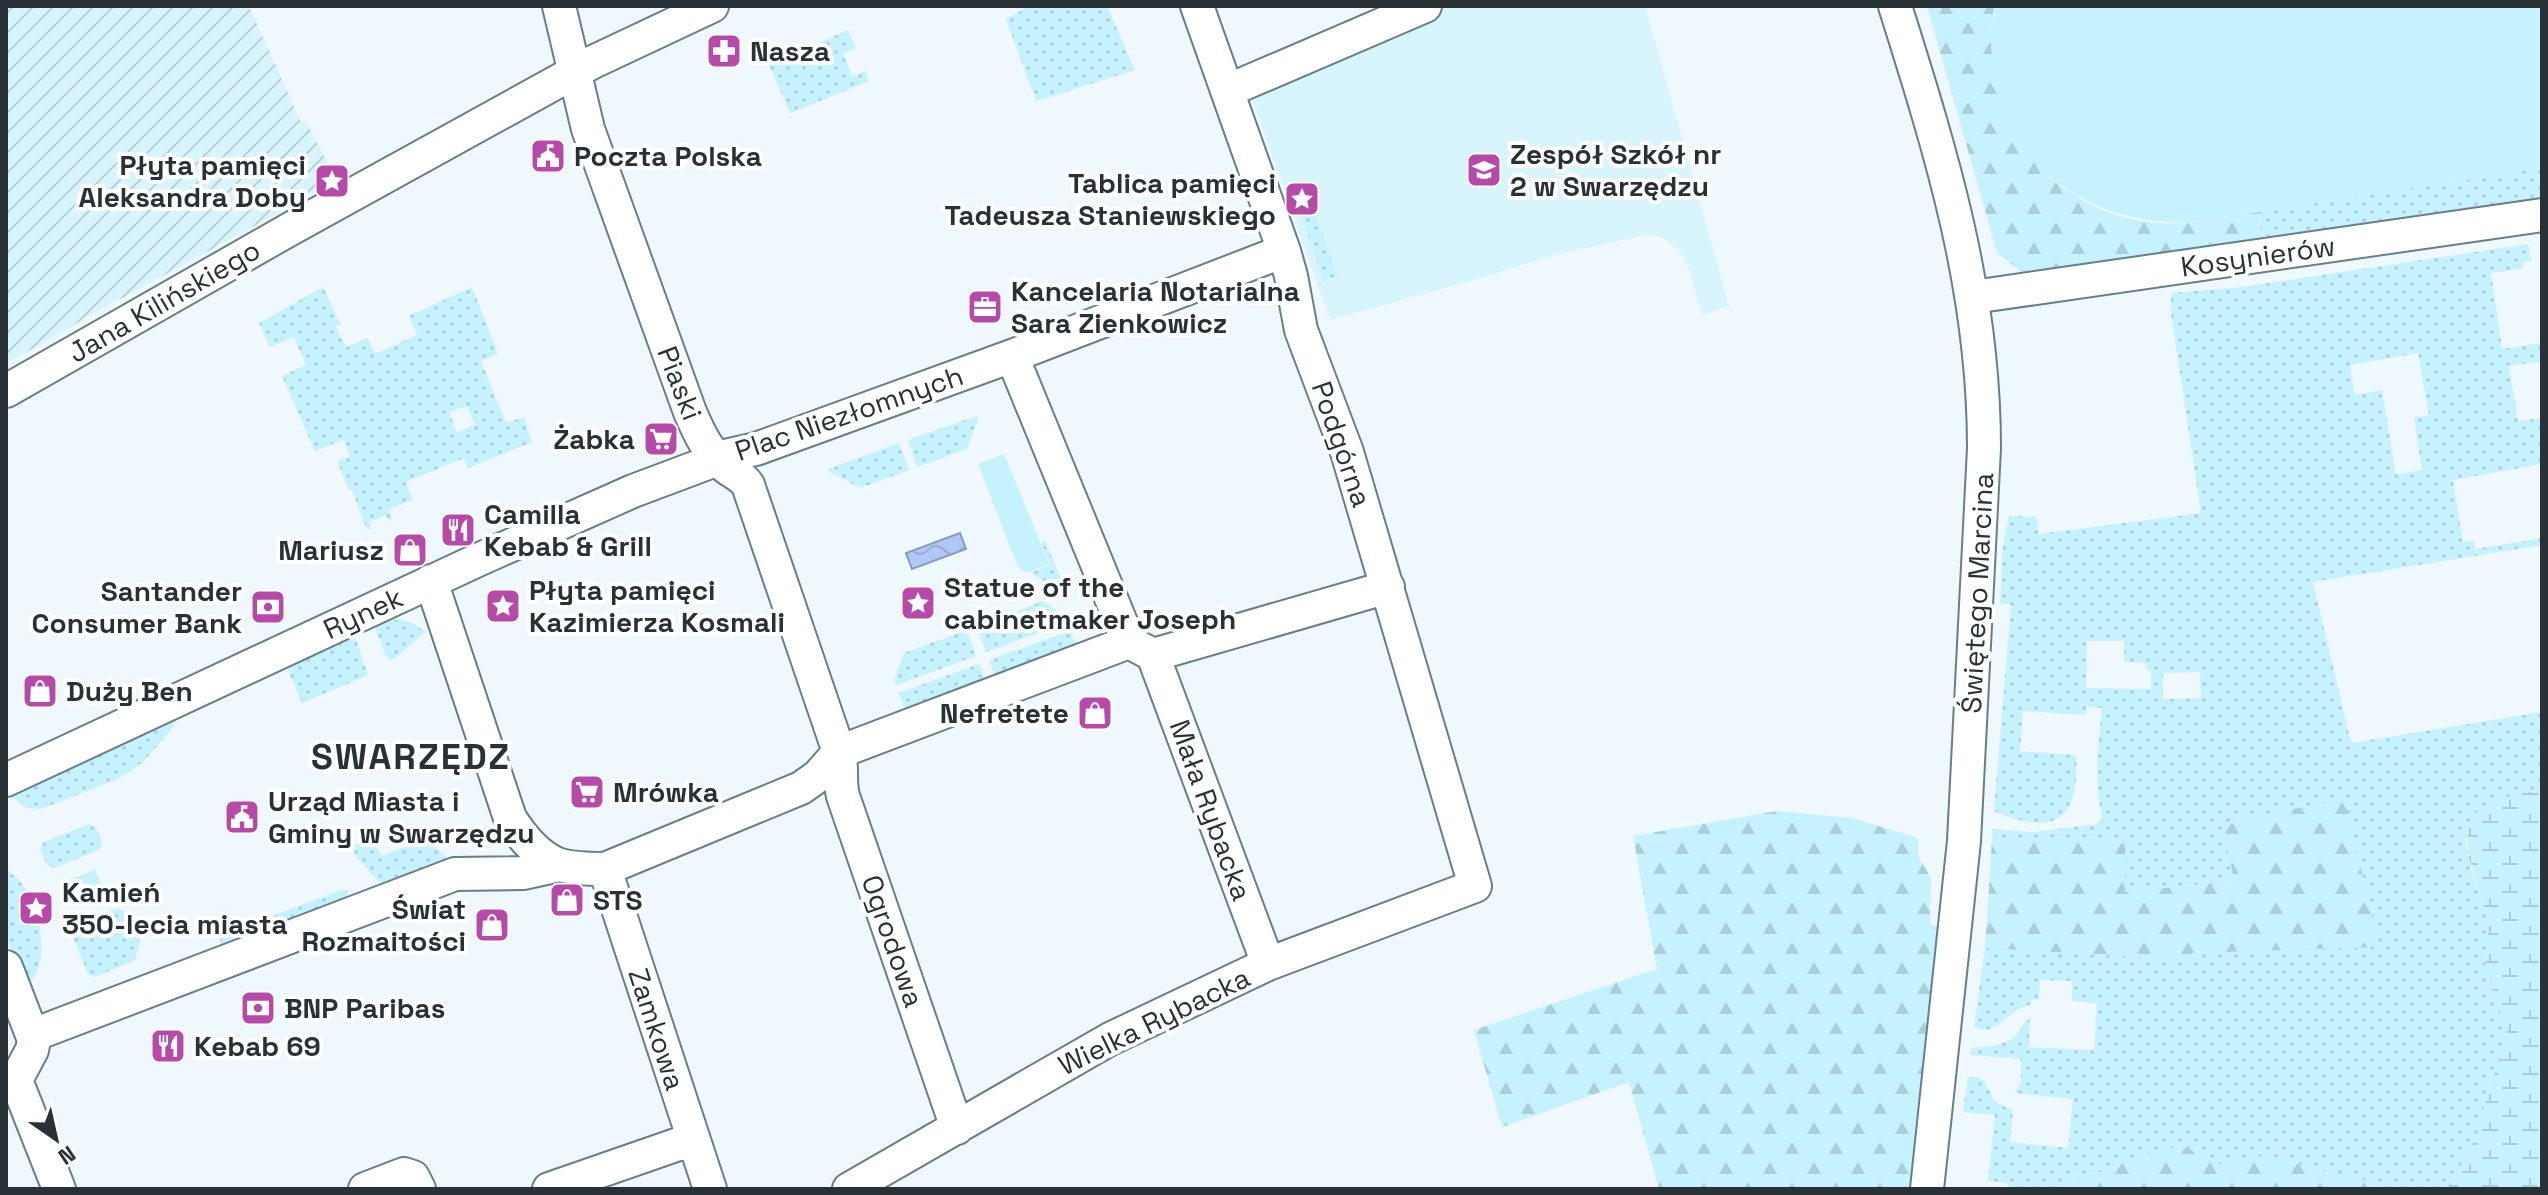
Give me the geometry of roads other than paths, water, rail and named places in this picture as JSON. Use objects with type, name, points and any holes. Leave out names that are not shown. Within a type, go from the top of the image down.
[{"type":"street","name":"Piaski","points":[[559,6],[598,158],[690,412],[702,439],[718,459]]},
{"type":"street","name":"Jana Kilińskiego","points":[[6,391],[574,72],[712,6]]},
{"type":"street","name":"Podgórna","points":[[1197,6],[1284,251],[1301,330],[1347,452],[1475,886]]},
{"type":"street","points":[[1227,91],[1425,6]]},
{"type":"street","name":"Świętego Marcina","points":[[1895,6],[1945,173],[1973,297],[1982,371],[1984,448],[1964,841],[1927,1189]]},
{"type":"street","name":"Kosynierów","points":[[1973,297],[2542,215]]},
{"type":"street","name":"Plac Niezłomnych","points":[[718,459],[756,449],[1012,356],[1284,251]]},
{"type":"street","points":[[1012,356],[1141,649]]},
{"type":"street","points":[[431,581],[650,484],[718,459]]},
{"type":"street","name":"Plac Niezłomnych","points":[[718,459],[748,485],[839,752]]},
{"type":"street","name":"Rynek","points":[[6,780],[431,581],[510,818],[533,846],[560,865]]},
{"type":"street","points":[[33,1035],[455,874],[524,873],[560,865],[605,869],[801,788],[818,776],[839,752],[1141,649],[1388,587]]},
{"type":"street","name":"Mała Rybacka","points":[[1141,649],[1268,964]]},
{"type":"street","name":"Ogrodowa","points":[[839,752],[839,780],[843,796],[957,1128]]},
{"type":"street","name":"Zamkowa","points":[[605,869],[710,1189]]},
{"type":"street","name":"Wielka Rybacka","points":[[849,1189],[1110,1039],[1268,964],[1475,886]]},
{"type":"street","points":[[6,967],[33,1035],[33,1045],[12,1085],[59,1189]]},
{"type":"street","points":[[549,1189],[693,1139]]},
{"type":"street","points":[[365,1189],[404,1174],[413,1177],[419,1189]]},
{"type":"water","points":[[960,533],[966,549],[912,569],[906,553]]},
{"type":"place","name":"Nasza","points":[[724,51]]},
{"type":"place","name":"Poczta Polska","points":[[548,156]]},
{"type":"place","name":"Zespół Szkół nr 2 w Swarzędzu","points":[[1484,170]]},
{"type":"place","name":"Płyta pamięci Aleksandra Doby","points":[[332,181]]},
{"type":"place","name":"Tablica pamięci Tadeusza Staniewskiego","points":[[1302,199]]},
{"type":"place","name":"Kancelaria Notarialna Sara Zienkowicz","points":[[985,307]]},
{"type":"place","name":"Żabka","points":[[661,439]]},
{"type":"place","name":"Camilla Kebab & Grill","points":[[458,530]]},
{"type":"place","name":"Mariusz","points":[[410,550]]},
{"type":"place","name":"Statue of the cabinetmaker Joseph","points":[[918,603]]},
{"type":"place","name":"Płyta pamięci Kazimierza Kosmali","points":[[503,606]]},
{"type":"place","name":"Santander Consumer Bank","points":[[268,607]]},
{"type":"place","name":"Duży Ben","points":[[40,691]]},
{"type":"place","name":"Nefretete","points":[[1095,713]]},
{"type":"place","name":"Mrówka","points":[[587,792]]},
{"type":"place","name":"Urząd Miasta i Gminy w Swarzędzu","points":[[242,817]]},
{"type":"place","name":"STS","points":[[567,900]]},
{"type":"place","name":"Kamień 350-lecia miasta","points":[[36,908]]},
{"type":"place","name":"Świat Rozmaitości","points":[[492,925]]},
{"type":"place","name":"BNP Paribas","points":[[258,1008]]},
{"type":"place","name":"Kebab 69","points":[[168,1046]]},
{"type":"district","name":"SWARZĘDZ","points":[[411,756]]}]
